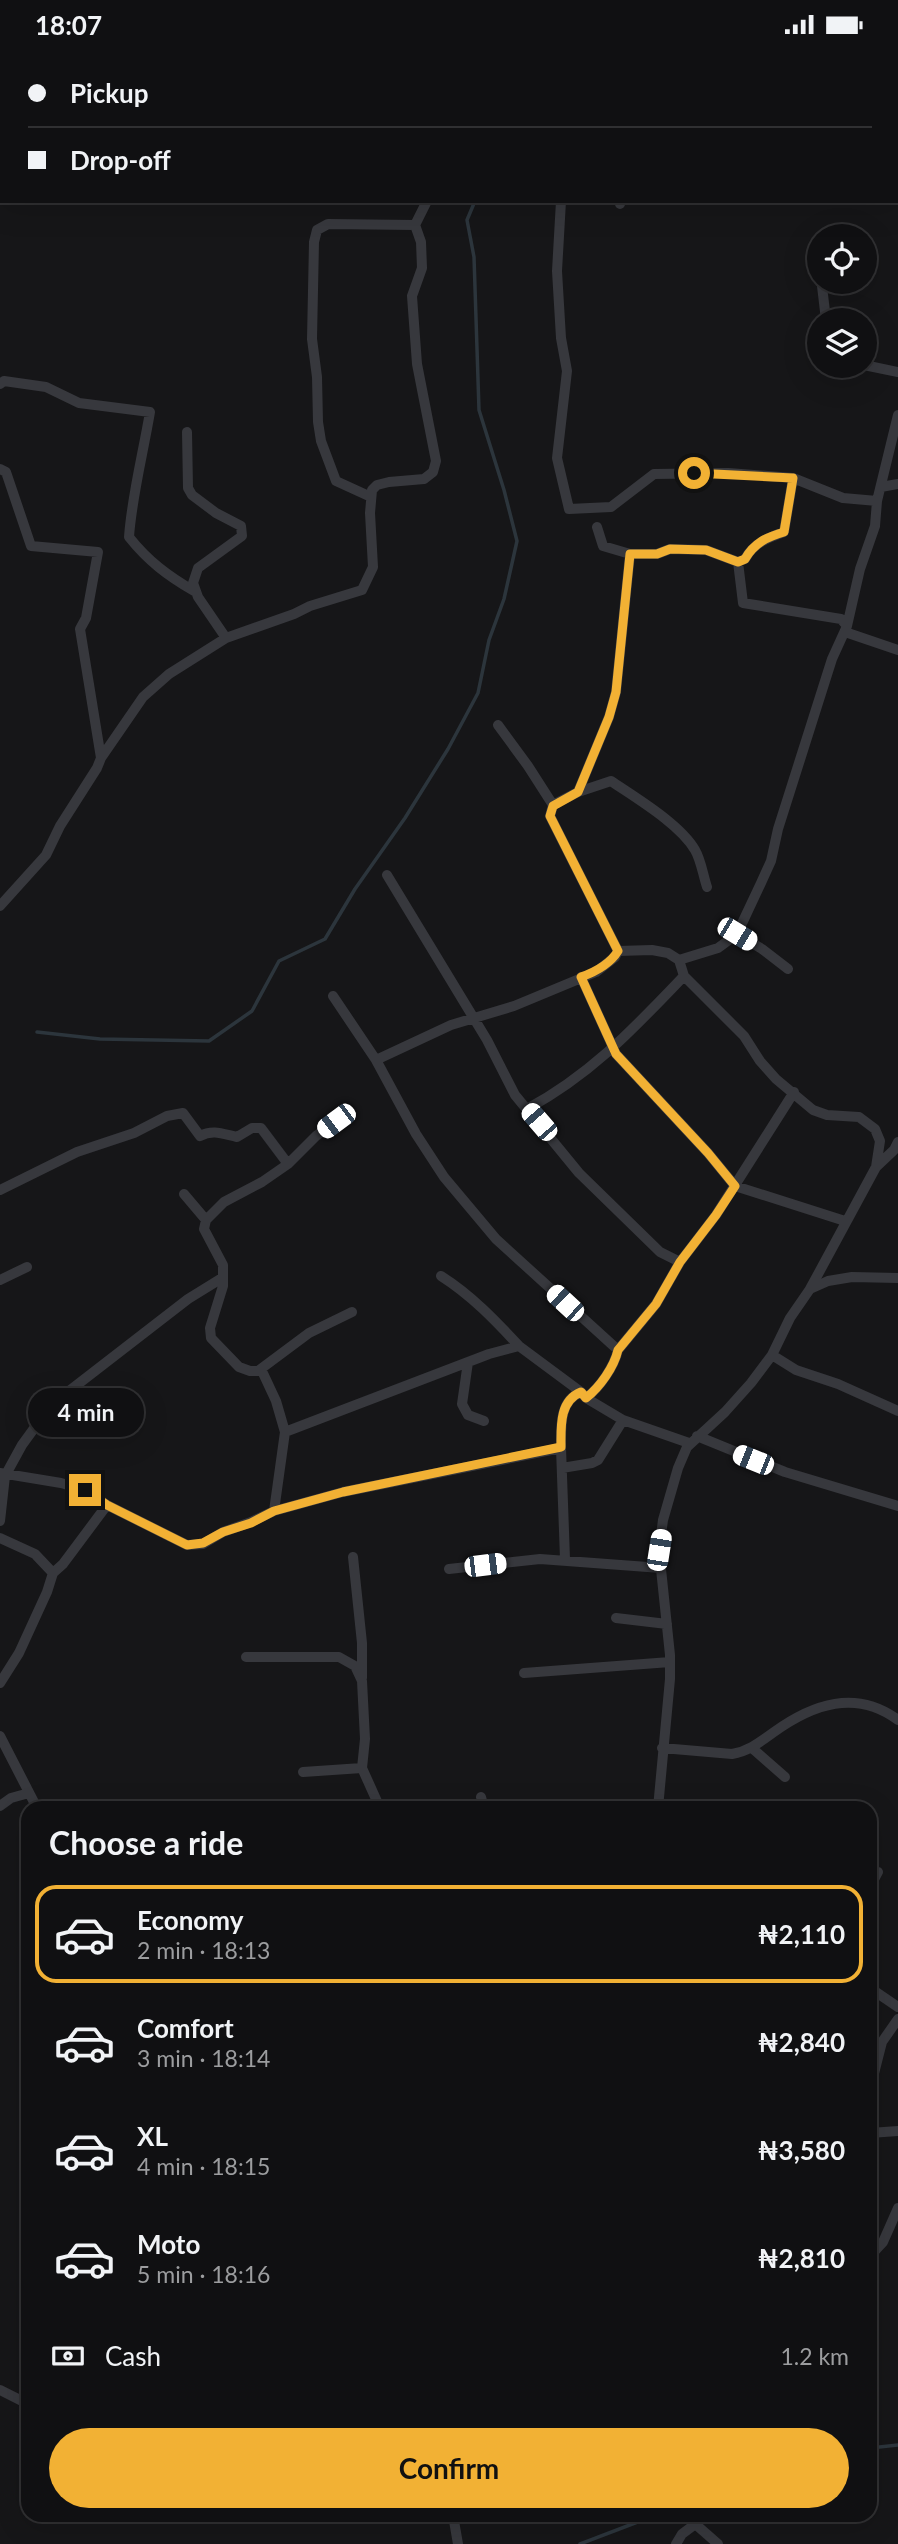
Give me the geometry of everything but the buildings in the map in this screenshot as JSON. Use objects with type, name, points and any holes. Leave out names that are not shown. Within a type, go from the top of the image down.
[{"type":"street","points":[[0,906],[46,855],[60,826],[97,768],[100,758],[143,697],[169,674],[226,638],[310,606],[362,590],[373,567],[371,497],[376,485],[430,476],[436,461],[417,364],[412,296],[422,268],[421,242],[415,225],[426,203]]},
{"type":"street","points":[[561,203],[557,271],[561,338],[567,371],[557,458],[569,509],[611,507],[654,474],[728,473],[793,478],[843,498],[877,501]]},
{"type":"street","points":[[371,497],[336,481],[321,441],[312,339],[314,242],[317,230],[328,224],[415,225]]},
{"type":"street","points":[[877,368],[898,372]]},
{"type":"street","points":[[0,384],[4,381],[46,387],[79,403],[149,412],[131,510],[129,537],[146,559],[194,591],[226,638]]},
{"type":"street","points":[[679,960],[718,948],[737,934],[771,861],[778,829],[832,659],[846,629],[860,569],[875,526],[877,501],[898,415]]},
{"type":"street","points":[[187,432],[188,488],[192,495],[216,513],[241,526],[243,531],[242,536],[198,568],[193,583],[194,591]]},
{"type":"street","points":[[0,469],[6,472],[31,545],[98,552],[86,618],[80,629],[100,758]]},
{"type":"street","points":[[597,527],[603,546],[630,554],[657,554],[670,549],[706,550],[738,562],[745,559],[750,550],[764,538],[784,532],[793,478]]},
{"type":"street","points":[[881,487],[898,484]]},
{"type":"street","points":[[578,792],[609,717],[616,692],[630,554]]},
{"type":"street","points":[[738,562],[743,603],[841,619],[846,629],[898,650]]},
{"type":"street","points":[[498,725],[553,806]]},
{"type":"street","points":[[618,951],[554,826],[550,816],[553,806],[578,792],[611,781],[650,807],[676,829],[695,850],[707,887]]},
{"type":"street","points":[[387,875],[515,1095],[579,1173],[660,1252],[680,1262]]},
{"type":"street","points":[[737,934],[788,969]]},
{"type":"street","points":[[618,951],[652,950],[668,953],[679,960],[684,976],[744,1036],[776,1079],[813,1110],[827,1115],[859,1117],[875,1129],[880,1141],[876,1167]]},
{"type":"street","points":[[376,1060],[451,1025],[513,1006],[596,972],[615,957],[618,951]]},
{"type":"street","points":[[527,1109],[554,1095],[614,1049],[684,976]]},
{"type":"street","points":[[581,977],[614,1049],[735,1186],[845,1221]]},
{"type":"street","points":[[333,996],[376,1060],[398,1096],[416,1134],[437,1166],[496,1238],[618,1350]]},
{"type":"street","points":[[565,1559],[561,1447],[563,1412],[572,1395],[594,1392],[616,1358],[618,1350],[656,1304],[680,1262],[716,1215],[793,1092]]},
{"type":"street","points":[[0,1190],[77,1152],[134,1133],[167,1116],[183,1113],[200,1136],[217,1132],[237,1137],[252,1128],[261,1128],[288,1164]]},
{"type":"street","points":[[274,1511],[285,1432],[276,1401],[262,1371],[239,1367],[211,1338],[210,1328],[219,1302],[223,1265],[204,1229],[206,1220],[225,1202],[288,1164],[316,1136],[341,1117]]},
{"type":"street","points":[[658,1801],[670,1662],[659,1550],[663,1521],[678,1468],[693,1439],[725,1412],[772,1356],[790,1318],[810,1289],[876,1167],[894,1150],[898,1142]]},
{"type":"street","points":[[184,1194],[206,1220]]},
{"type":"street","points":[[0,1280],[27,1267]]},
{"type":"street","points":[[441,1276],[488,1312],[519,1346],[583,1395],[623,1420],[693,1439],[786,1472],[898,1506]]},
{"type":"street","points":[[810,1289],[828,1281],[852,1277],[898,1278]]},
{"type":"street","points":[[0,1521],[3,1475],[51,1405],[188,1299],[222,1278]]},
{"type":"street","points":[[258,1371],[309,1333],[352,1312]]},
{"type":"street","points":[[285,1432],[468,1362],[519,1346]]},
{"type":"street","points":[[772,1356],[796,1370],[838,1384],[898,1411]]},
{"type":"street","points":[[468,1362],[462,1404],[468,1415],[484,1421]]},
{"type":"street","points":[[562,1468],[598,1460],[623,1420]]},
{"type":"street","points":[[3,1475],[85,1490],[107,1505],[187,1545],[203,1543],[274,1511],[381,1483],[561,1447]]},
{"type":"street","points":[[0,1683],[19,1653],[53,1573],[63,1564],[107,1505]]},
{"type":"street","points":[[0,1538],[35,1554],[53,1573]]},
{"type":"street","points":[[354,1557],[362,1643],[365,1739],[362,1768],[377,1801]]},
{"type":"street","points":[[449,1569],[540,1559],[661,1568]]},
{"type":"street","points":[[616,1618],[667,1624]]},
{"type":"street","points":[[246,1657],[338,1657],[355,1666],[362,1681]]},
{"type":"street","points":[[524,1673],[670,1662]]},
{"type":"street","points":[[662,1748],[732,1754],[752,1748],[777,1730],[824,1705],[852,1701],[863,1702],[898,1720]]},
{"type":"street","points":[[0,1736],[33,1801]]},
{"type":"street","points":[[752,1748],[786,1777]]},
{"type":"street","points":[[303,1772],[362,1768]]},
{"type":"street","points":[[0,1806],[11,1798],[29,1793]]},
{"type":"street","points":[[877,1993],[898,2007]]},
{"type":"street","points":[[877,2062],[882,2042],[898,2019]]},
{"type":"street","points":[[877,2132],[898,2131]]},
{"type":"street","points":[[877,2248],[883,2242],[898,2208]]},
{"type":"street","points":[[0,2390],[21,2400]]},
{"type":"street","points":[[454,2522],[458,2544]]},
{"type":"street","points":[[691,2522],[718,2544]]},
{"type":"street","points":[[676,2544],[682,2534],[694,2525]]},
{"type":"waterway","points":[[37,1032],[100,1039],[209,1041],[252,1011],[279,961],[325,939],[448,749],[478,693],[489,640],[504,599],[517,541],[479,410],[474,257],[467,220],[474,203]]},
{"type":"waterway","points":[[877,2447],[898,2445]]},
{"type":"waterway","points":[[580,2544],[638,2522]]},
{"type":"route","points":[[85,1490],[107,1505],[187,1545],[203,1543],[274,1511],[343,1492],[561,1447],[563,1412],[572,1395],[581,1392],[586,1398],[594,1392],[616,1358],[618,1350],[656,1304],[680,1262],[735,1186],[616,1054],[581,977],[596,972],[615,957],[618,951],[550,816],[553,806],[578,792],[609,717],[616,692],[630,554],[657,554],[683,548],[706,550],[738,562],[745,559],[750,550],[764,538],[784,532],[793,478],[694,473]]}]
